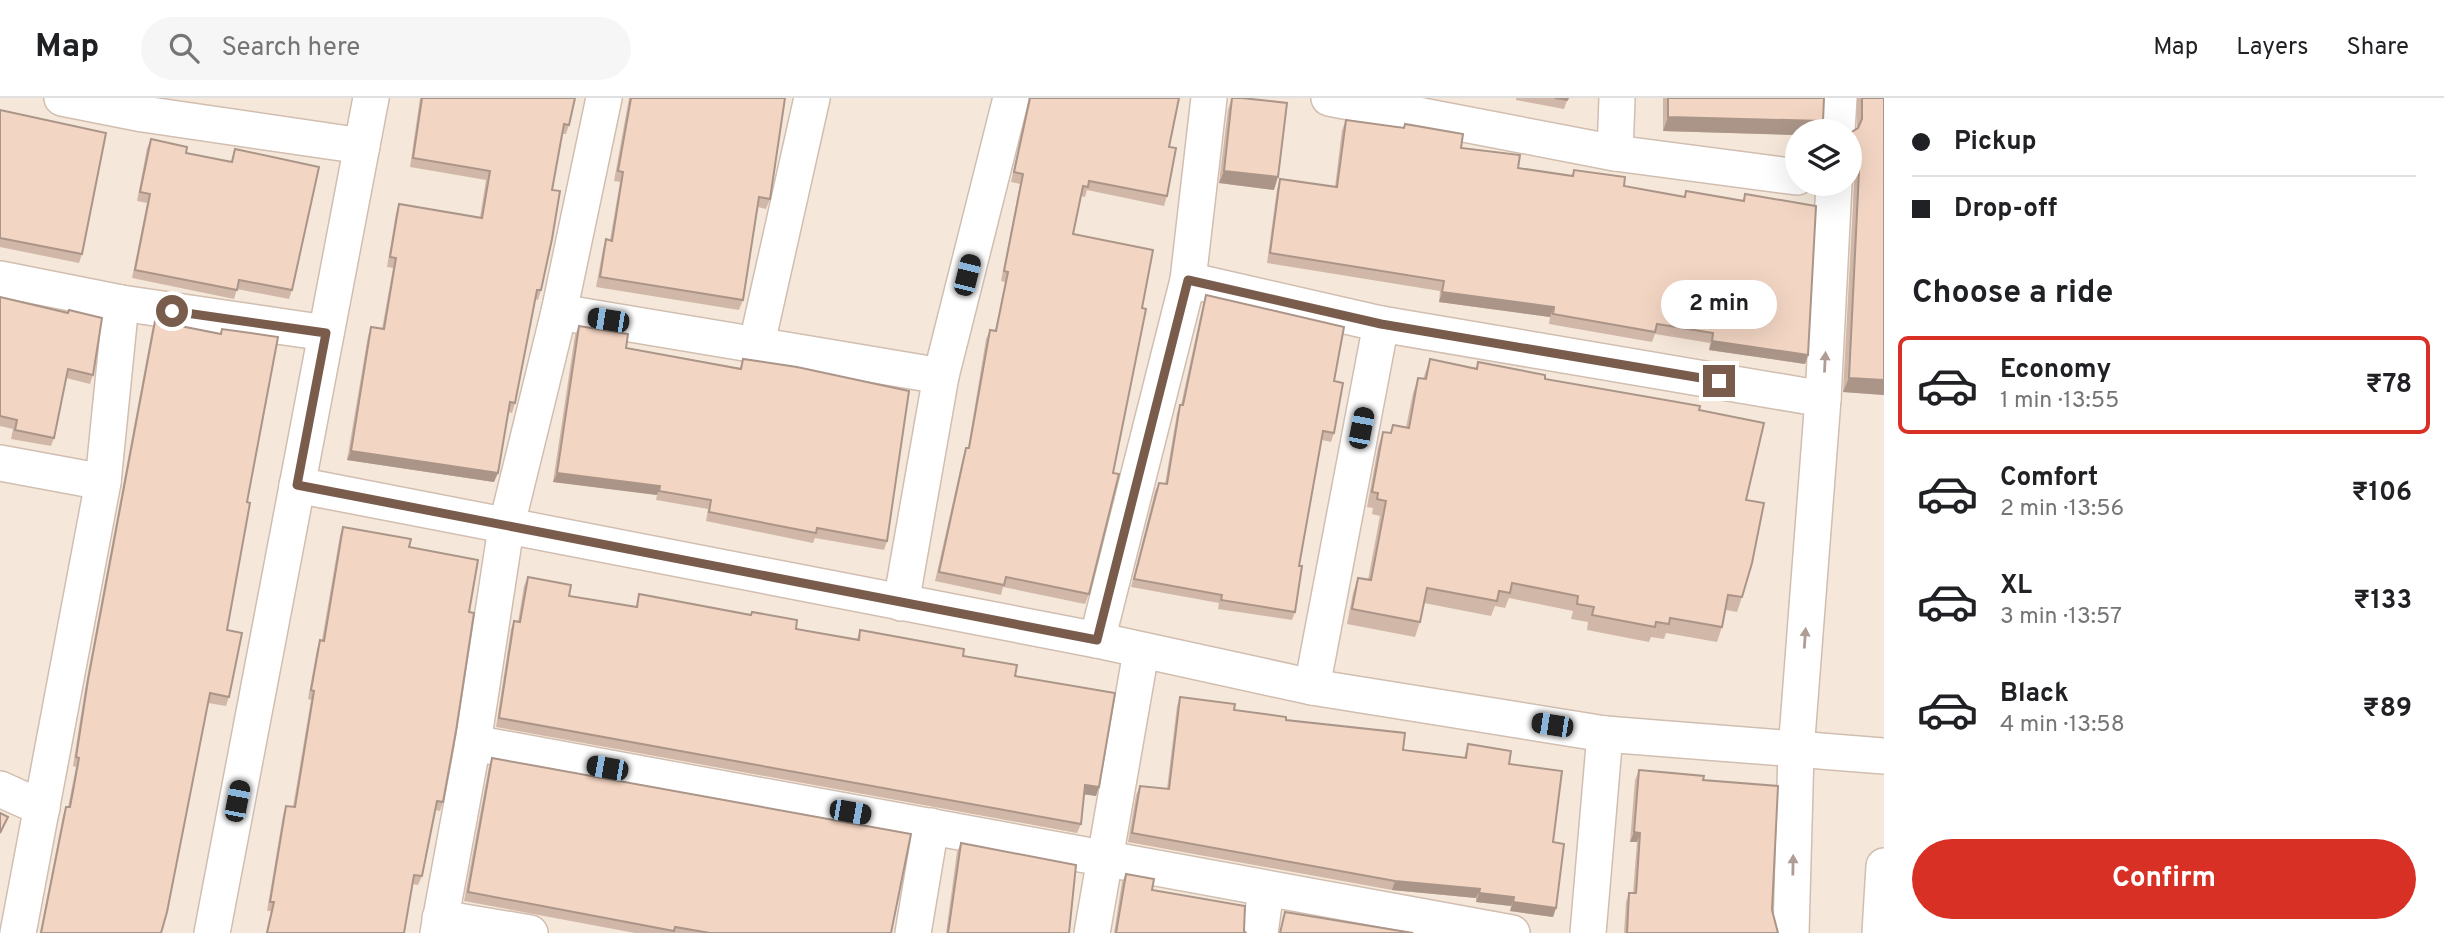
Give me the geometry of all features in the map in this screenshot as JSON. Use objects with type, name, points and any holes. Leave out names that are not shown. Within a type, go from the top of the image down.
[{"type":"street","points":[[62,98],[144,106],[362,146]]},
{"type":"street","points":[[212,933],[371,98]]},
{"type":"street","points":[[530,933],[439,925],[472,743],[506,528],[559,312],[604,98]]},
{"type":"street","points":[[757,343],[812,98]]},
{"type":"street","points":[[901,603],[941,376],[1012,98]]},
{"type":"street","points":[[1097,640],[1188,280],[1209,98]]},
{"type":"street","points":[[1329,98],[1615,153],[1785,175]]},
{"type":"street","points":[[1615,153],[1617,98]]},
{"type":"street","points":[[1838,119],[1839,98]]},
{"type":"street","points":[[1791,933],[1796,751],[1823,399],[1833,196]]},
{"type":"street","points":[[0,279],[121,303],[326,333]]},
{"type":"street","points":[[1188,280],[1381,324],[1823,399]]},
{"type":"street","points":[[18,933],[103,482],[121,303]]},
{"type":"street","points":[[559,312],[757,343],[941,376]]},
{"type":"street","points":[[1312,687],[1381,324]]},
{"type":"street","points":[[0,463],[103,482]]},
{"type":"street","points":[[297,485],[506,528],[1097,640],[1141,652],[1312,687],[1605,734],[1884,756]]},
{"type":"street","points":[[1092,933],[1141,652]]},
{"type":"street","points":[[1588,933],[1605,734]]},
{"type":"street","points":[[472,743],[1512,933]]},
{"type":"street","points":[[0,789],[42,808]]},
{"type":"street","points":[[913,933],[931,826]]},
{"type":"street","points":[[1880,933],[1884,866]]},
{"type":"street","points":[[1260,933],[1266,890]]},
{"type":"shaded area","points":[[0,98],[1884,98],[1884,933],[0,933]]},
{"type":"building","points":[[422,98],[575,98],[569,125],[564,124],[552,190],[560,191],[552,239],[541,290],[537,290],[515,403],[510,402],[498,473],[351,451],[371,327],[384,329],[396,258],[390,257],[399,204],[482,218],[490,171],[413,158]]},
{"type":"building","points":[[631,98],[785,98],[770,199],[759,197],[743,300],[600,277],[606,239],[612,241],[623,172],[618,171]]},
{"type":"building","points":[[1030,98],[1179,98],[1169,147],[1176,148],[1167,196],[1089,181],[1088,187],[1083,186],[1073,234],[1153,250],[1142,308],[1146,309],[1113,473],[1119,474],[1089,594],[1006,577],[1004,585],[939,572],[966,448],[969,448],[990,330],[996,331],[1008,272],[1004,271],[1023,174],[1014,172]]},
{"type":"building","points":[[1232,98],[1287,103],[1278,177],[1224,171]]},
{"type":"building","points":[[1668,98],[1824,98],[1823,119],[1668,117]]},
{"type":"building","points":[[1862,98],[1884,98],[1884,380],[1849,378],[1858,196],[1862,196]]},
{"type":"building","points":[[0,110],[106,133],[82,254],[0,238]]},
{"type":"building","points":[[1346,120],[1404,128],[1405,124],[1463,134],[1461,148],[1520,155],[1518,168],[1573,176],[1574,170],[1625,177],[1624,186],[1685,197],[1686,191],[1744,201],[1745,194],[1816,206],[1808,355],[1712,341],[1713,333],[1657,324],[1655,332],[1553,314],[1554,307],[1442,292],[1444,281],[1270,253],[1280,179],[1337,187]]},
{"type":"building","points":[[151,139],[187,147],[186,153],[232,162],[235,149],[319,167],[292,290],[239,280],[237,290],[135,270],[150,194],[140,192]]},
{"type":"building","points":[[1206,295],[1344,327],[1334,381],[1343,383],[1334,433],[1323,431],[1299,566],[1302,566],[1295,612],[1221,600],[1222,595],[1134,579],[1159,483],[1167,484],[1180,405],[1183,405]]},
{"type":"building","points":[[0,297],[102,318],[93,375],[68,369],[54,438],[15,430],[17,420],[0,416]]},
{"type":"building","points":[[155,321],[221,334],[222,329],[278,337],[247,502],[250,503],[227,630],[242,633],[229,697],[210,693],[161,933],[41,933],[66,807],[70,807],[88,680]]},
{"type":"building","points":[[579,326],[628,334],[626,348],[741,369],[743,359],[797,367],[909,391],[887,541],[817,528],[816,533],[709,512],[711,500],[659,491],[660,486],[557,473]]},
{"type":"building","points":[[1430,359],[1477,369],[1478,362],[1545,375],[1545,379],[1700,406],[1699,410],[1764,423],[1746,500],[1764,503],[1752,563],[1742,597],[1728,595],[1722,627],[1670,618],[1669,624],[1656,622],[1655,627],[1592,615],[1594,607],[1577,604],[1578,596],[1512,583],[1510,593],[1499,591],[1497,601],[1427,588],[1420,622],[1352,609],[1358,578],[1371,580],[1386,501],[1377,499],[1378,493],[1372,492],[1383,432],[1391,433],[1393,425],[1409,428],[1418,378],[1426,379]]},
{"type":"building","points":[[343,527],[411,539],[409,547],[478,560],[469,612],[474,613],[443,802],[437,801],[422,876],[414,875],[404,933],[267,933],[274,902],[270,902],[286,806],[295,807],[314,691],[311,690],[320,640],[324,641]]},
{"type":"building","points":[[528,577],[571,585],[569,596],[637,607],[639,594],[751,615],[752,612],[797,620],[796,629],[859,640],[860,630],[964,649],[963,656],[1017,665],[1015,676],[1115,693],[1099,787],[1085,785],[1081,824],[499,718],[514,621],[520,622]]},
{"type":"building","points":[[1180,697],[1235,704],[1234,710],[1286,717],[1286,720],[1405,733],[1403,750],[1466,758],[1468,744],[1511,751],[1509,764],[1562,771],[1553,842],[1564,844],[1556,908],[1513,902],[1514,897],[1479,893],[1480,889],[1395,881],[1132,833],[1140,786],[1169,789]]},
{"type":"building","points":[[492,758],[911,834],[891,933],[710,933],[675,927],[674,931],[468,892]]},
{"type":"building","points":[[1639,770],[1704,776],[1703,780],[1778,786],[1772,910],[1778,933],[1627,933],[1629,893],[1636,893],[1640,833],[1634,832]]},
{"type":"building","points":[[0,813],[8,817],[0,833]]},
{"type":"building","points":[[961,843],[1076,865],[1069,933],[948,933]]},
{"type":"building","points":[[1126,874],[1154,879],[1152,890],[1245,906],[1246,933],[1116,933]]},
{"type":"building","points":[[1285,912],[1413,933],[1280,933]]},
{"type":"route","points":[[172,311],[326,333],[297,485],[506,528],[1097,640],[1188,280],[1381,324],[1719,381]]}]
